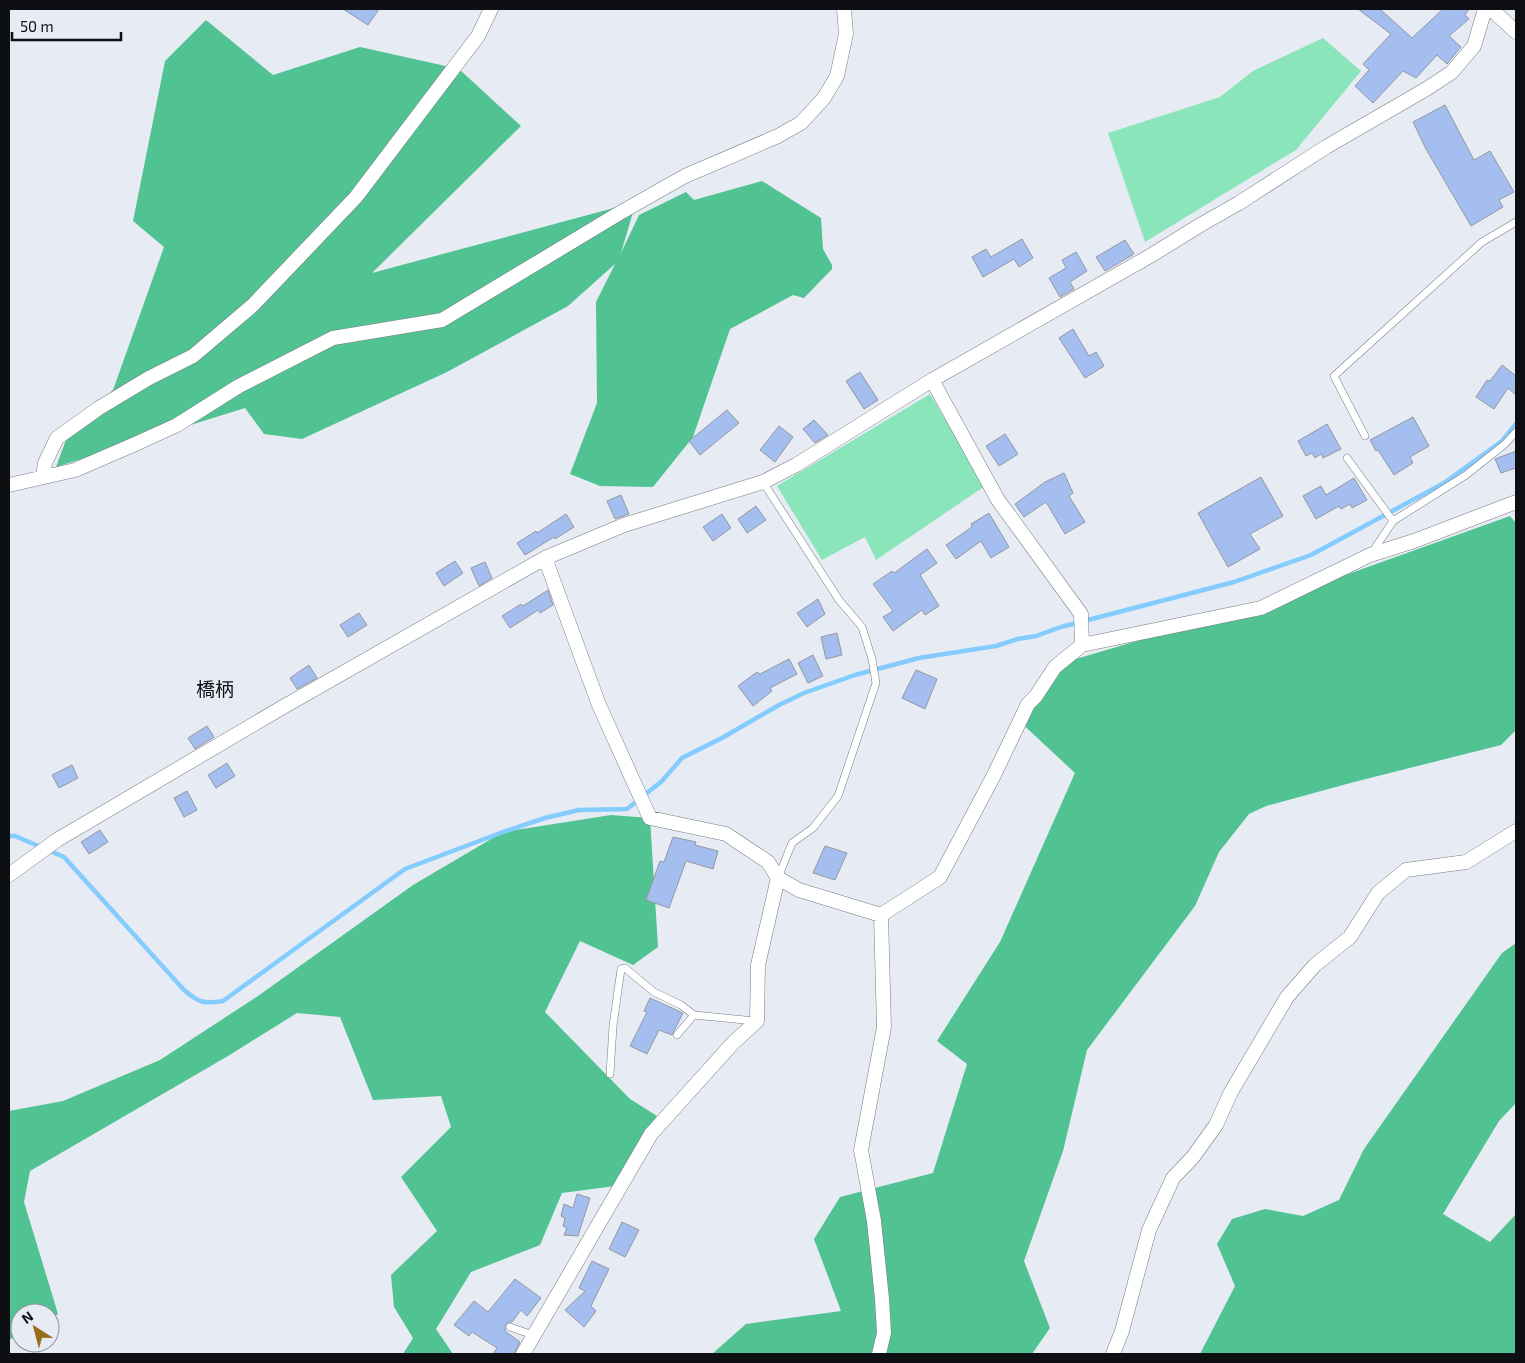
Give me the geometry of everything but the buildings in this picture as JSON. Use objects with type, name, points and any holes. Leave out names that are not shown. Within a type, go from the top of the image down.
[{"type":"street","points":[[43,477],[45,463],[57,438],[98,408],[149,378],[193,356],[253,305],[356,197],[478,36],[491,9]]},
{"type":"street","points":[[9,485],[75,470],[133,445],[177,425],[239,386],[333,338],[442,320],[685,176],[778,136],[801,123],[824,98],[837,76],[846,34],[844,9]]},
{"type":"street","points":[[9,875],[54,842],[283,707],[546,558],[624,525],[763,482],[796,465],[932,380],[1150,256],[1239,203],[1326,147],[1428,88],[1452,72],[1474,46],[1485,9]]},
{"type":"street","points":[[1491,9],[1516,32]]},
{"type":"street","points":[[932,380],[998,500],[1081,614],[1082,639]]},
{"type":"street","points":[[546,558],[599,705],[650,818],[726,834],[768,862],[778,878],[799,890],[881,915],[940,877],[994,775],[1028,704],[1036,696],[1055,667],[1082,639],[1261,608],[1370,555],[1414,541],[1516,502]]},
{"type":"street","points":[[1112,1354],[1122,1331],[1149,1230],[1173,1178],[1193,1157],[1216,1125],[1231,1092],[1287,997],[1315,965],[1350,936],[1378,893],[1406,870],[1466,862],[1516,831]]},
{"type":"street","points":[[523,1354],[651,1134],[732,1043],[757,1021],[758,965],[778,878]]},
{"type":"street","points":[[879,1354],[884,1333],[882,1299],[874,1221],[861,1150],[884,1027],[881,915]]},
{"type":"lane","points":[[1365,436],[1334,376],[1482,242],[1516,222]]},
{"type":"lane","points":[[1370,555],[1392,520],[1466,475],[1505,444],[1516,432]]},
{"type":"lane","points":[[1347,458],[1392,520]]},
{"type":"lane","points":[[763,482],[839,600],[862,627],[872,660],[876,683],[838,796],[813,828],[792,843],[778,878]]},
{"type":"lane","points":[[610,1074],[613,1026],[622,969],[625,968],[654,992],[681,1004],[694,1015],[757,1021]]},
{"type":"lane","points":[[677,1035],[694,1015]]},
{"type":"lane","points":[[510,1327],[533,1335]]},
{"type":"green space","points":[[206,20],[273,75],[360,47],[459,69],[521,126],[372,273],[636,202],[621,253],[639,215],[686,192],[694,200],[762,181],[821,218],[823,249],[832,265],[832,269],[804,298],[793,295],[730,329],[693,437],[653,487],[600,486],[570,474],[597,403],[596,302],[615,264],[568,306],[447,372],[302,439],[264,434],[245,408],[56,467],[70,429],[113,390],[164,247],[133,221],[165,61]]},
{"type":"green space","points":[[1323,38],[1361,71],[1296,150],[1145,242],[1108,133],[1220,97],[1253,71]]},
{"type":"green space","points":[[930,394],[985,486],[876,560],[865,537],[822,560],[777,486]]},
{"type":"green space","points":[[1510,516],[1516,523],[1516,730],[1501,745],[1266,806],[1249,814],[1219,852],[1195,906],[1087,1050],[1063,1151],[1024,1261],[1050,1328],[1032,1354],[712,1354],[746,1324],[841,1311],[814,1239],[840,1197],[933,1173],[967,1064],[937,1041],[1000,942],[1075,773],[1016,718],[1069,661],[1273,601]]},
{"type":"green space","points":[[611,815],[650,818],[658,947],[633,965],[580,941],[545,1012],[630,1099],[657,1116],[615,1186],[562,1193],[540,1245],[471,1272],[436,1329],[453,1354],[403,1354],[413,1338],[394,1307],[391,1275],[437,1231],[401,1177],[451,1127],[441,1096],[373,1100],[340,1017],[297,1013],[228,1056],[30,1171],[24,1202],[55,1303],[10,1303],[9,1340],[9,1111],[63,1101],[160,1060],[258,996],[413,885],[503,832]]},
{"type":"green space","points":[[1516,943],[1516,1103],[1499,1121],[1443,1214],[1490,1242],[1516,1214],[1516,1354],[1200,1354],[1235,1286],[1217,1244],[1232,1219],[1265,1209],[1303,1216],[1339,1200],[1364,1149],[1502,953]]},
{"type":"waterway","points":[[9,836],[15,836],[64,857],[184,990],[202,1002],[223,1001],[405,869],[545,818],[579,810],[627,809],[662,781],[682,758],[804,693],[855,675],[919,658],[996,646],[1036,636],[1061,627],[1234,582],[1311,555],[1444,483],[1502,441],[1516,424]]},
{"type":"district","name":"橋柄","points":[[215,688]]}]
